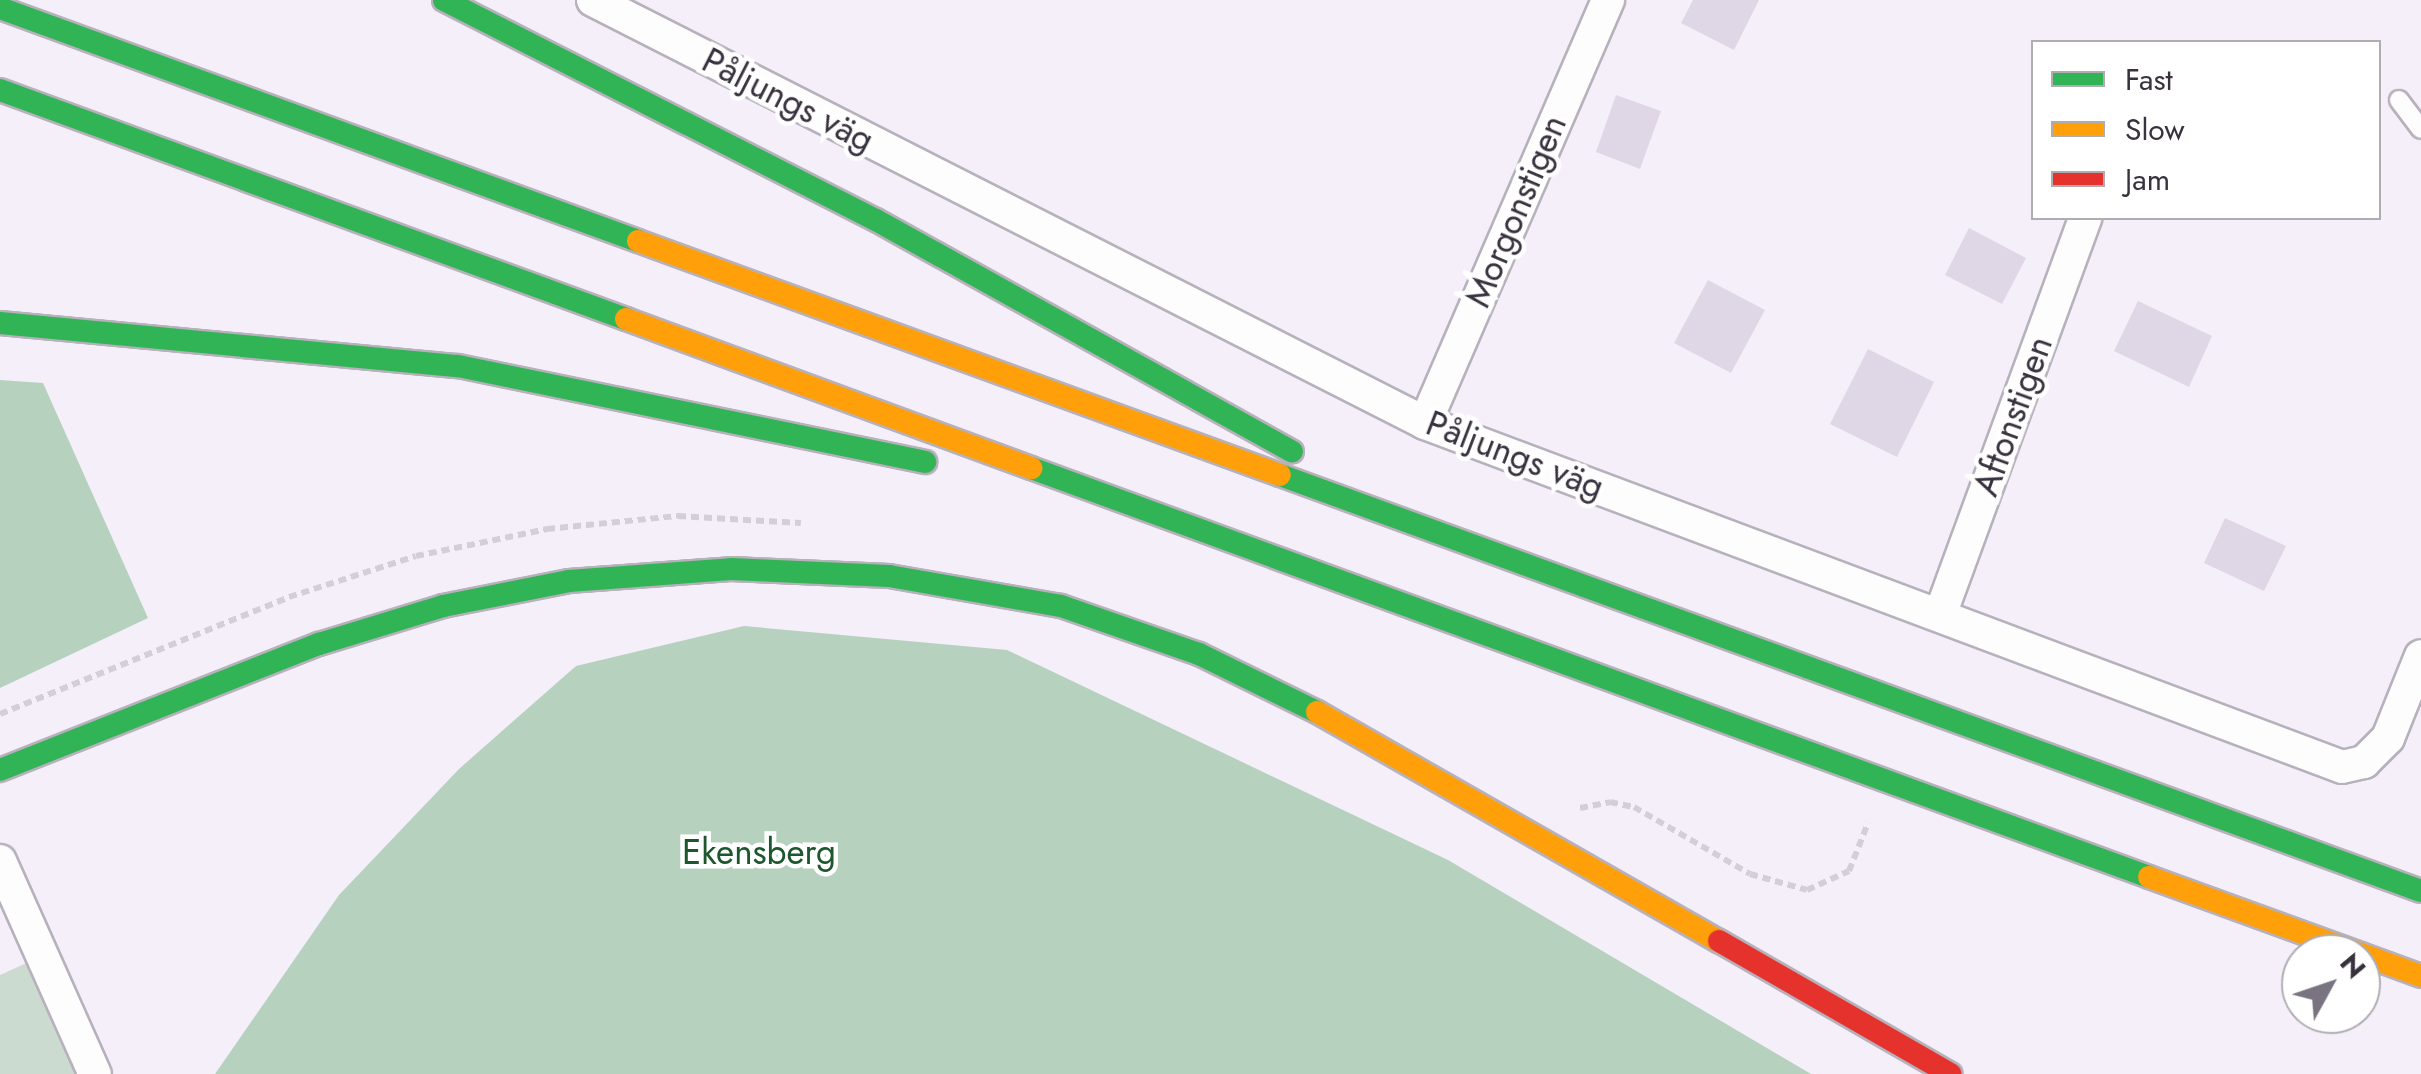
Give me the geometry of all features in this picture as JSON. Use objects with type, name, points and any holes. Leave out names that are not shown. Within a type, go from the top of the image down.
[{"type":"main road","points":[[444,0],[876,220],[1439,534]]},
{"type":"main road","points":[[0,8],[2421,890]]},
{"type":"main road","points":[[0,90],[1125,506],[2306,934]]},
{"type":"main road","points":[[0,323],[458,366],[1125,506]]},
{"type":"main road","points":[[0,770],[319,644],[444,606],[569,580],[731,569],[889,576],[1061,606],[1199,654],[1347,727],[1950,1074]]},
{"type":"main road","points":[[2381,961],[2421,976]]},
{"type":"street","name":"Påljungs väg","points":[[592,0],[1424,423],[2342,768],[2364,762],[2388,738],[2421,656]]},
{"type":"street","name":"Morgonstigen","points":[[1424,423],[1608,0]]},
{"type":"street","name":"Aftonstigen","points":[[1940,615],[2084,220]]},
{"type":"street","points":[[0,861],[95,1074]]},
{"type":"lane","points":[[2398,100],[2421,129]]},
{"type":"path","points":[[1564,814],[1610,802],[1634,807],[1750,874],[1806,890],[1849,872],[1869,820]]},
{"type":"green space","points":[[0,380],[43,383],[148,618],[0,688]]},
{"type":"green space","name":"Ekensberg","points":[[744,626],[1007,650],[1448,860],[1811,1074],[215,1074],[339,895],[459,769],[576,666]]},
{"type":"green space","points":[[42,956],[95,1074],[0,1074],[0,975]]},
{"type":"building","points":[[1693,0],[1759,0],[1734,50],[1681,23]]},
{"type":"building","points":[[1616,95],[1661,111],[1640,169],[1596,152]]},
{"type":"building","points":[[1969,228],[2026,258],[2002,304],[1945,275]]},
{"type":"building","points":[[1708,280],[1765,310],[1731,373],[1674,343]]},
{"type":"building","points":[[2138,301],[2212,336],[2189,387],[2114,351]]},
{"type":"building","points":[[1868,349],[1934,382],[1897,457],[1830,424]]},
{"type":"building","points":[[2225,518],[2286,546],[2264,591],[2204,563]]},
{"type":"traffic: fast","points":[[444,0],[876,220],[1292,452]]},
{"type":"traffic: fast","points":[[0,8],[638,241]]},
{"type":"traffic: fast","points":[[0,90],[626,319]]},
{"type":"traffic: fast","points":[[0,323],[458,366],[925,462]]},
{"type":"traffic: fast","points":[[1031,468],[2149,877]]},
{"type":"traffic: fast","points":[[1280,475],[2421,891]]},
{"type":"traffic: fast","points":[[0,770],[319,644],[443,606],[569,581],[731,569],[889,576],[1061,606],[1199,654],[1317,712]]},
{"type":"traffic: slow","points":[[638,241],[1280,475]]},
{"type":"traffic: slow","points":[[626,319],[1031,468]]},
{"type":"traffic: slow","points":[[1317,712],[1719,941]]},
{"type":"traffic: slow","points":[[2149,877],[2305,934]]},
{"type":"traffic: slow","points":[[2381,961],[2421,976]]},
{"type":"traffic: jam","points":[[1719,941],[1950,1074]]}]
